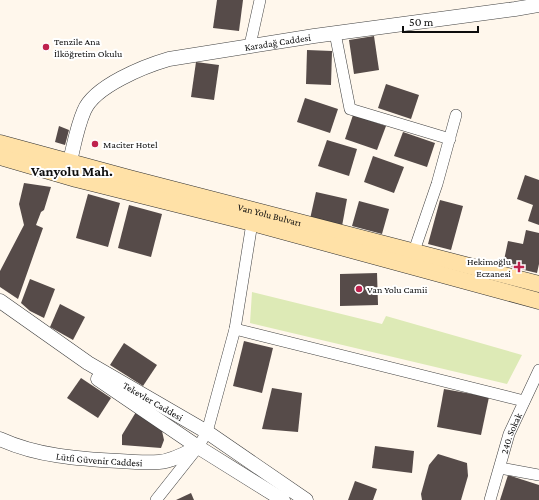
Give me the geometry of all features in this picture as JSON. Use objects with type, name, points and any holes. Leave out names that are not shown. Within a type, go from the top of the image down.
[{"type":"main road","name":"Van Yolu Bulvarı","points":[[0,143],[539,284]]},
{"type":"main road","points":[[0,157],[76,179],[252,224],[539,301]]},
{"type":"street","points":[[250,45],[260,0]]},
{"type":"street","name":"Karadağ Caddesi","points":[[70,161],[84,110],[92,98],[133,72],[169,58],[335,33],[538,7]]},
{"type":"street","points":[[335,33],[350,110],[450,139]]},
{"type":"street","points":[[414,251],[437,184],[456,116]]},
{"type":"street","points":[[156,500],[198,447],[207,432],[235,329],[252,224]]},
{"type":"street","name":"Tekevler Caddesi","points":[[0,301],[88,363],[207,432],[306,500]]},
{"type":"street","points":[[0,312],[198,447],[282,500]]},
{"type":"street","points":[[235,329],[524,401]]},
{"type":"street","name":"240. Sokak","points":[[490,500],[509,434],[539,370]]},
{"type":"street","name":"Lütfi Güvenir Caddesi","points":[[0,439],[24,448],[50,454],[91,460],[125,462],[159,462],[176,458],[198,447]]},
{"type":"street","points":[[500,468],[539,475]]},
{"type":"green space","points":[[252,292],[382,324],[386,316],[522,355],[507,384],[250,323]]},
{"type":"building","points":[[217,0],[243,0],[239,31],[213,28]]},
{"type":"building","points":[[374,36],[379,70],[354,74],[349,40]]},
{"type":"building","points":[[307,50],[332,51],[331,85],[306,84]]},
{"type":"building","points":[[196,62],[219,65],[214,100],[191,97]]},
{"type":"building","points":[[386,84],[419,95],[411,119],[378,108]]},
{"type":"building","points":[[305,98],[338,109],[330,133],[297,122]]},
{"type":"building","points":[[353,115],[386,126],[377,150],[345,139]]},
{"type":"building","points":[[59,126],[69,130],[65,145],[55,142]]},
{"type":"building","points":[[403,132],[435,143],[427,167],[394,156]]},
{"type":"building","points":[[327,140],[357,149],[349,176],[318,166]]},
{"type":"building","points":[[373,156],[404,167],[394,193],[364,182]]},
{"type":"building","points":[[525,175],[539,180],[539,225],[528,221],[533,205],[517,199]]},
{"type":"building","points":[[24,183],[51,187],[44,210],[41,212],[36,225],[43,228],[18,299],[0,287],[0,271],[24,225],[19,204]]},
{"type":"building","points":[[316,192],[347,199],[342,226],[310,219]]},
{"type":"building","points":[[88,194],[120,203],[108,247],[76,238]]},
{"type":"building","points":[[440,200],[463,206],[451,250],[428,244]]},
{"type":"building","points":[[359,201],[389,209],[382,234],[352,226]]},
{"type":"building","points":[[129,205],[162,214],[151,257],[118,248]]},
{"type":"building","points":[[526,230],[539,233],[539,264],[537,273],[503,265],[508,241],[523,244]]},
{"type":"building","name":"Van Yolu Camii","points":[[377,273],[378,305],[340,306],[340,274]]},
{"type":"building","points":[[30,279],[55,289],[44,318],[30,311],[21,303]]},
{"type":"building","points":[[60,304],[85,317],[73,340],[50,327]]},
{"type":"building","points":[[244,341],[273,348],[262,393],[233,386]]},
{"type":"building","points":[[124,343],[157,365],[143,386],[110,365]]},
{"type":"building","points":[[81,378],[111,398],[98,418],[67,398]]},
{"type":"building","points":[[272,388],[302,393],[298,432],[262,429]]},
{"type":"building","points":[[444,389],[489,397],[481,435],[437,427]]},
{"type":"building","points":[[136,412],[162,431],[164,440],[161,448],[122,445],[122,435]]},
{"type":"building","points":[[375,446],[414,451],[412,473],[372,468]]},
{"type":"building","points":[[438,454],[467,463],[468,476],[461,500],[422,500],[421,494],[429,465]]},
{"type":"building","points":[[508,475],[539,485],[539,500],[500,500]]},
{"type":"building","points":[[355,481],[377,489],[373,500],[348,500]]},
{"type":"building","points":[[191,493],[194,500],[176,500]]},
{"type":"place","name":"Tenzile Ana İlköğretim Okulu","points":[[46,47]]},
{"type":"place","name":"Maciter Hotel","points":[[95,144]]},
{"type":"place","name":"Hekimoğlu Eczanesi","points":[[519,267]]},
{"type":"place","name":"Van Yolu Camii","points":[[359,289]]},
{"type":"district","name":"Vanyolu Mah.","points":[[72,171]]}]
